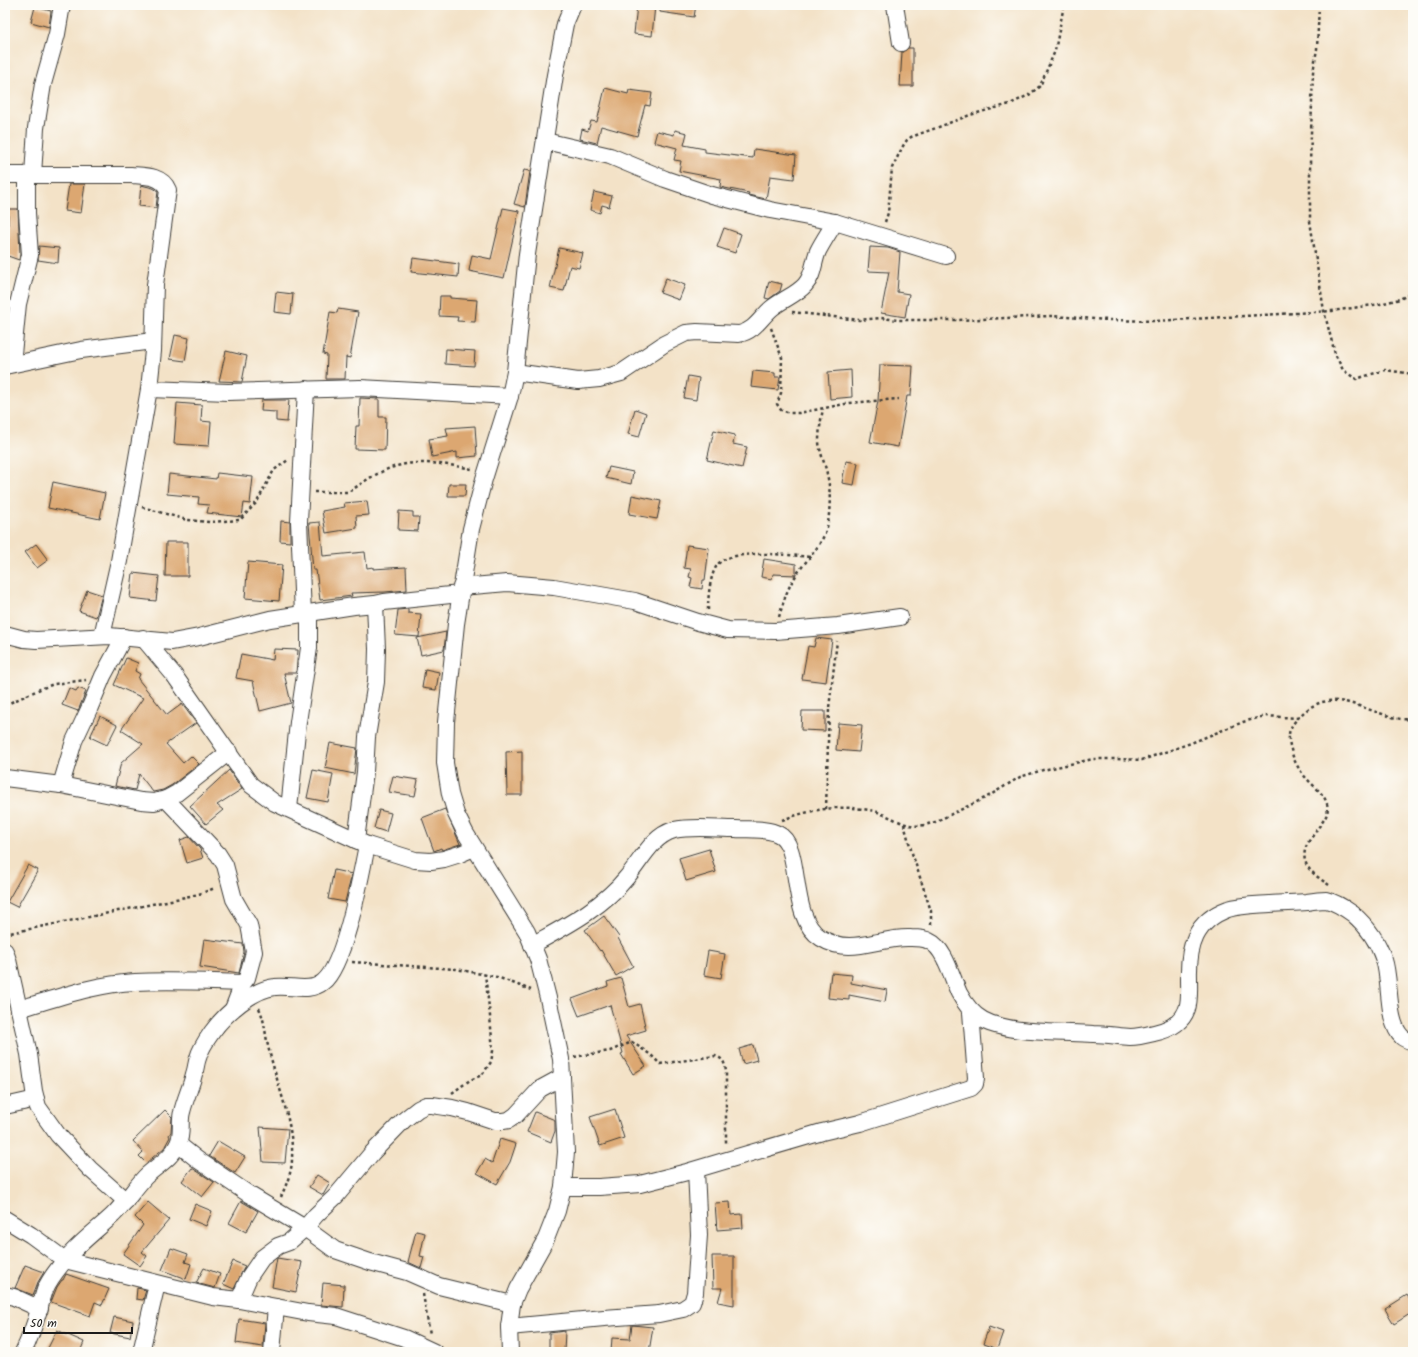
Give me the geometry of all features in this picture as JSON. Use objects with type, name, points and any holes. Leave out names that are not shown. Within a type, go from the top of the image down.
[{"type":"street","points":[[62,5],[57,34],[43,84],[36,128],[27,213],[30,255],[18,304],[9,365],[81,350],[153,341]]},
{"type":"street","points":[[510,1352],[509,1327],[512,1304],[518,1289],[546,1239],[557,1211],[563,1187],[566,1152],[561,1059],[538,960],[527,932],[508,899],[474,848],[456,814],[450,794],[445,763],[446,722],[460,590],[471,529],[486,472],[510,396],[515,372],[527,254],[546,141],[555,75],[565,24],[573,5]]},
{"type":"street","points":[[896,5],[901,43]]},
{"type":"street","points":[[546,141],[610,156],[665,179],[712,195],[770,210],[835,222],[946,256]]},
{"type":"street","points":[[5,175],[131,175],[151,177],[160,180],[166,186],[168,194],[165,204],[155,285],[153,341],[149,389],[119,561],[102,636]]},
{"type":"street","points":[[515,372],[578,381],[599,379],[621,374],[664,344],[682,335],[697,332],[745,333],[751,330],[769,311],[805,285],[813,273],[818,251],[835,222]]},
{"type":"street","points":[[149,389],[228,392],[360,388],[510,396]]},
{"type":"street","points":[[289,809],[298,722],[309,648],[299,522],[306,389]]},
{"type":"street","points":[[5,634],[24,639],[36,640],[124,636],[172,642],[270,619],[507,583],[554,587],[635,601],[707,625],[728,630],[775,631],[838,626],[900,617]]},
{"type":"street","points":[[19,1009],[74,992],[134,982],[264,990],[274,987],[304,988],[317,986],[329,977],[338,961],[356,894],[362,843],[367,737],[376,682],[377,649],[374,604]]},
{"type":"street","points":[[62,785],[74,741],[90,707],[102,676],[124,636]]},
{"type":"street","points":[[143,638],[174,675],[251,785],[275,803],[362,843],[414,860],[431,861],[444,859],[474,848]]},
{"type":"street","points":[[5,778],[62,785],[140,801],[154,802],[166,799],[177,793],[229,752]]},
{"type":"street","points":[[23,1352],[30,1339],[46,1289],[55,1272],[80,1244],[113,1215],[145,1177],[168,1158],[178,1144],[182,1127],[181,1114],[195,1073],[198,1056],[212,1032],[233,1009],[248,989],[247,978],[254,952],[249,925],[234,899],[225,865],[218,854],[166,799]]},
{"type":"street","points":[[532,945],[571,924],[597,906],[626,880],[653,844],[661,836],[674,830],[690,829],[760,830],[776,832],[784,838],[788,845],[795,870],[800,906],[806,922],[814,933],[836,945],[847,947],[901,937],[931,941],[940,950],[960,994],[971,1012],[982,1020],[991,1024],[1026,1030],[1133,1037],[1159,1032],[1174,1026],[1183,1016],[1188,1007],[1188,963],[1193,940],[1198,931],[1206,922],[1215,915],[1229,909],[1258,905],[1326,900],[1347,909],[1361,922],[1376,942],[1384,961],[1389,988],[1391,1013],[1403,1038],[1413,1042]]},
{"type":"street","points":[[5,951],[29,1054],[34,1091],[38,1107],[58,1136],[90,1169],[126,1201]]},
{"type":"street","points":[[563,1187],[599,1187],[640,1184],[696,1170],[822,1132],[860,1123],[971,1088],[975,1084],[976,1078],[971,1012]]},
{"type":"street","points":[[239,1300],[249,1277],[262,1258],[278,1246],[289,1242],[305,1228],[404,1120],[418,1109],[426,1105],[439,1106],[463,1110],[495,1121],[503,1122],[516,1115],[540,1089],[562,1077]]},
{"type":"street","points":[[5,1106],[36,1099]]},
{"type":"street","points":[[178,1144],[198,1160],[250,1195],[305,1228],[335,1250],[370,1262],[407,1272],[439,1286],[512,1304]]},
{"type":"street","points":[[509,1327],[658,1314],[683,1309],[692,1303],[695,1293],[699,1235],[696,1170]]},
{"type":"street","points":[[5,1219],[32,1235],[65,1260],[213,1297],[239,1300],[308,1313],[336,1316],[433,1346]]},
{"type":"street","points":[[141,1352],[158,1284]]},
{"type":"street","points":[[5,1295],[14,1297],[40,1309]]},
{"type":"street","points":[[272,1352],[276,1307]]},
{"type":"path","points":[[881,235],[888,213],[892,168],[907,140],[911,137],[970,115],[1010,104],[1029,95],[1040,86],[1055,51],[1064,5]]},
{"type":"path","points":[[1319,5],[1318,49],[1313,72],[1310,221],[1324,311],[1335,354],[1343,370],[1356,379],[1385,370],[1413,374]]},
{"type":"path","points":[[899,399],[850,403],[823,409],[790,413],[781,410],[777,404],[781,393],[782,358],[769,311],[859,320],[881,318],[898,320],[958,320],[1052,316],[1108,320],[1156,321],[1332,311],[1380,304],[1400,299],[1413,292]]},
{"type":"path","points":[[775,631],[790,586],[821,541],[828,524],[831,493],[819,440],[823,409]]},
{"type":"path","points":[[129,504],[187,520],[210,522],[240,520],[257,502],[274,470],[303,448]]},
{"type":"path","points":[[301,492],[347,492],[384,470],[402,464],[415,463],[449,465],[486,472]]},
{"type":"path","points":[[707,625],[708,598],[716,567],[720,562],[732,556],[770,553],[811,557]]},
{"type":"path","points":[[826,809],[829,708],[838,626]]},
{"type":"path","points":[[5,705],[54,684],[75,682],[102,676]]},
{"type":"path","points":[[1336,904],[1337,897],[1334,889],[1311,872],[1304,859],[1306,846],[1326,816],[1328,808],[1324,797],[1306,777],[1294,760],[1290,746],[1289,733],[1291,725],[1307,708],[1320,702],[1337,700],[1398,719],[1413,718]]},
{"type":"path","points":[[760,830],[803,813],[841,808],[875,811],[904,824],[915,827],[935,822],[988,797],[1020,777],[1043,770],[1092,759],[1142,760],[1191,743],[1243,722],[1265,716],[1298,718]]},
{"type":"path","points":[[904,824],[931,911],[931,941]]},
{"type":"path","points":[[5,934],[199,894],[230,883]]},
{"type":"path","points":[[338,961],[456,969],[485,974],[497,977],[548,998]]},
{"type":"path","points":[[439,1106],[455,1090],[482,1074],[491,1062],[493,1051],[485,974]]},
{"type":"path","points":[[248,989],[264,1018],[268,1045],[290,1130],[292,1160],[287,1180],[276,1211]]},
{"type":"path","points":[[561,1059],[610,1051],[632,1042],[651,1055],[660,1064],[715,1056],[722,1059],[726,1072],[726,1161]]},
{"type":"path","points":[[421,1279],[433,1346]]},
{"type":"building","points":[[637,5],[655,5],[652,36],[634,34]]},
{"type":"building","points":[[660,5],[696,5],[694,17],[660,12]]},
{"type":"building","points":[[35,7],[51,11],[49,27],[31,22]]},
{"type":"building","points":[[908,48],[913,48],[913,86],[900,86],[902,52]]},
{"type":"building","points":[[605,88],[628,94],[629,90],[652,93],[650,106],[645,105],[637,136],[601,126],[597,143],[580,139],[582,129],[588,131],[591,121],[597,122]]},
{"type":"building","points":[[675,130],[687,133],[684,145],[705,149],[705,152],[753,158],[754,149],[796,155],[794,179],[770,176],[766,199],[748,195],[749,193],[720,187],[721,179],[679,171],[681,161],[674,160],[677,148],[654,142],[657,131],[674,135]]},
{"type":"building","points":[[524,170],[530,171],[525,207],[514,204]]},
{"type":"building","points":[[69,184],[85,184],[81,213],[65,211]]},
{"type":"building","points":[[141,185],[158,191],[156,208],[139,206]]},
{"type":"building","points":[[594,192],[612,196],[609,207],[602,205],[600,213],[590,210]]},
{"type":"building","points":[[503,208],[519,211],[504,278],[469,271],[472,255],[491,259]]},
{"type":"building","points":[[8,209],[18,209],[19,260],[5,255],[5,247],[8,236]]},
{"type":"building","points":[[724,228],[741,234],[735,253],[717,247]]},
{"type":"building","points":[[39,246],[59,248],[58,263],[38,260]]},
{"type":"building","points":[[870,247],[888,248],[900,252],[897,292],[909,294],[905,317],[881,313],[889,272],[868,271]]},
{"type":"building","points":[[559,248],[583,253],[579,268],[570,266],[564,291],[550,288]]},
{"type":"building","points":[[413,258],[459,264],[458,277],[411,272]]},
{"type":"building","points":[[666,278],[685,285],[679,300],[660,293]]},
{"type":"building","points":[[769,281],[782,284],[780,291],[769,299],[765,298]]},
{"type":"building","points":[[276,292],[293,294],[291,314],[274,312]]},
{"type":"building","points":[[440,296],[477,300],[475,322],[457,321],[458,317],[439,316]]},
{"type":"building","points":[[338,309],[358,312],[350,358],[346,357],[345,379],[326,379],[327,355],[323,354],[330,312],[337,313]]},
{"type":"building","points":[[175,335],[189,338],[185,361],[170,359]]},
{"type":"building","points":[[446,349],[475,351],[474,366],[445,364]]},
{"type":"building","points":[[226,351],[247,356],[242,382],[219,381]]},
{"type":"building","points":[[880,365],[913,366],[911,396],[907,396],[898,447],[870,442],[878,401]]},
{"type":"building","points":[[851,370],[852,397],[830,399],[828,372]]},
{"type":"building","points":[[753,371],[775,373],[775,377],[780,377],[778,390],[751,387]]},
{"type":"building","points":[[688,376],[699,378],[696,400],[684,398]]},
{"type":"building","points":[[360,398],[379,399],[379,417],[386,417],[385,450],[355,449],[356,426],[359,426]]},
{"type":"building","points":[[262,400],[289,400],[287,422],[276,421],[276,412],[261,411]]},
{"type":"building","points":[[177,403],[202,405],[201,421],[211,422],[209,446],[174,444]]},
{"type":"building","points":[[635,409],[646,413],[639,437],[628,434]]},
{"type":"building","points":[[475,426],[477,456],[457,458],[457,452],[432,457],[429,439],[448,436],[446,428]]},
{"type":"building","points":[[714,430],[735,435],[733,444],[747,447],[742,468],[707,460]]},
{"type":"building","points":[[846,461],[858,463],[854,485],[842,483]]},
{"type":"building","points":[[609,467],[633,472],[631,484],[606,478]]},
{"type":"building","points":[[217,473],[253,477],[250,504],[244,503],[242,517],[207,513],[209,505],[198,504],[199,497],[167,494],[169,474],[216,479]]},
{"type":"building","points":[[53,482],[105,493],[100,519],[48,508]]},
{"type":"building","points":[[449,484],[466,484],[465,496],[448,496]]},
{"type":"building","points":[[632,495],[661,501],[657,519],[629,514]]},
{"type":"building","points":[[367,501],[369,515],[356,516],[357,528],[326,533],[322,511],[345,507],[344,503]]},
{"type":"building","points":[[399,511],[413,512],[413,517],[419,517],[418,531],[398,530]]},
{"type":"building","points":[[281,521],[290,522],[290,542],[280,541]]},
{"type":"building","points":[[320,522],[323,556],[365,552],[367,568],[406,567],[407,590],[351,593],[352,596],[320,600],[316,570],[313,570],[309,523]]},
{"type":"building","points":[[166,542],[188,542],[188,576],[165,576]]},
{"type":"building","points":[[36,544],[48,560],[37,568],[25,552]]},
{"type":"building","points":[[687,545],[709,548],[705,580],[703,580],[702,589],[690,587],[692,578],[689,577],[691,569],[684,568]]},
{"type":"building","points":[[764,559],[796,564],[796,575],[773,574],[772,579],[761,577]]},
{"type":"building","points":[[248,562],[282,565],[279,601],[245,598]]},
{"type":"building","points":[[133,573],[159,576],[156,601],[130,598]]},
{"type":"building","points":[[87,590],[102,595],[96,617],[79,611]]},
{"type":"building","points":[[408,609],[408,613],[421,614],[419,637],[395,635],[398,610]]},
{"type":"building","points":[[446,632],[444,650],[421,655],[417,638]]},
{"type":"building","points":[[816,638],[832,640],[826,682],[802,679],[808,646],[814,647]]},
{"type":"building","points":[[274,649],[298,650],[296,673],[284,673],[291,703],[260,711],[253,681],[236,678],[241,654],[273,660]]},
{"type":"building","points":[[126,658],[138,663],[135,671],[140,674],[138,679],[167,715],[182,704],[196,723],[166,744],[183,763],[191,756],[199,764],[172,785],[163,790],[153,792],[139,774],[135,790],[115,786],[121,763],[143,744],[121,730],[143,698],[114,685]]},
{"type":"building","points":[[425,669],[439,672],[436,690],[422,688]]},
{"type":"building","points":[[69,688],[76,691],[78,688],[86,691],[78,711],[62,705]]},
{"type":"building","points":[[802,711],[825,711],[825,731],[801,730]]},
{"type":"building","points":[[100,716],[117,725],[107,745],[90,737]]},
{"type":"building","points":[[838,723],[862,725],[859,752],[836,750]]},
{"type":"building","points":[[330,743],[357,748],[354,774],[325,768]]},
{"type":"building","points":[[522,751],[522,795],[507,795],[506,752]]},
{"type":"building","points":[[229,770],[242,789],[217,805],[223,810],[206,824],[190,806]]},
{"type":"building","points":[[313,770],[333,774],[328,802],[307,798]]},
{"type":"building","points":[[393,776],[418,780],[415,796],[389,792]]},
{"type":"building","points":[[445,809],[460,844],[434,851],[422,818]]},
{"type":"building","points":[[379,810],[391,813],[386,832],[374,828]]},
{"type":"building","points":[[189,837],[200,849],[203,858],[187,863],[180,840]]},
{"type":"building","points":[[709,849],[716,872],[686,881],[679,858]]},
{"type":"building","points":[[28,865],[38,870],[17,907],[7,902]]},
{"type":"building","points":[[334,870],[352,874],[345,902],[328,899]]},
{"type":"building","points":[[604,916],[619,937],[618,938],[633,966],[616,976],[601,950],[600,951],[585,930]]},
{"type":"building","points":[[204,939],[243,944],[244,952],[239,973],[200,967]]},
{"type":"building","points":[[708,951],[725,954],[721,978],[704,975]]},
{"type":"building","points":[[831,973],[852,975],[851,983],[887,990],[885,1002],[849,995],[849,1000],[828,998]]},
{"type":"building","points":[[621,978],[629,1007],[640,1004],[646,1030],[626,1036],[646,1066],[633,1074],[621,1054],[623,1053],[610,1005],[579,1016],[572,999],[608,986],[607,982]]},
{"type":"building","points":[[753,1045],[757,1060],[743,1064],[739,1049]]},
{"type":"building","points":[[615,1109],[624,1138],[600,1146],[590,1117]]},
{"type":"building","points":[[165,1110],[172,1117],[170,1137],[164,1148],[146,1163],[139,1156],[143,1152],[133,1141]]},
{"type":"building","points":[[535,1112],[555,1120],[555,1131],[551,1142],[527,1132]]},
{"type":"building","points":[[260,1127],[288,1129],[285,1163],[263,1162]]},
{"type":"building","points":[[500,1139],[516,1144],[510,1162],[497,1184],[477,1173],[485,1159],[492,1163]]},
{"type":"building","points":[[218,1141],[245,1157],[235,1173],[209,1156]]},
{"type":"building","points":[[192,1168],[214,1182],[202,1197],[182,1181]]},
{"type":"building","points":[[317,1175],[330,1183],[323,1195],[309,1187]]},
{"type":"building","points":[[241,1201],[258,1211],[246,1232],[229,1223]]},
{"type":"building","points":[[148,1202],[169,1220],[142,1252],[147,1256],[140,1266],[123,1254],[143,1225],[135,1217]]},
{"type":"building","points":[[730,1202],[731,1215],[742,1214],[743,1228],[717,1230],[715,1203]]},
{"type":"building","points":[[195,1204],[212,1211],[206,1226],[189,1219]]},
{"type":"building","points":[[416,1231],[425,1233],[420,1256],[424,1257],[421,1268],[408,1262]]},
{"type":"building","points":[[171,1248],[188,1254],[185,1262],[191,1264],[186,1279],[162,1270]]},
{"type":"building","points":[[712,1256],[734,1256],[734,1305],[718,1302],[722,1288],[713,1288]]},
{"type":"building","points":[[277,1258],[302,1262],[296,1292],[272,1287]]},
{"type":"building","points":[[233,1261],[245,1266],[234,1289],[223,1284]]},
{"type":"building","points":[[25,1265],[44,1272],[33,1295],[15,1288]]},
{"type":"building","points":[[204,1268],[220,1274],[215,1288],[196,1283]]},
{"type":"building","points":[[66,1274],[109,1289],[102,1305],[95,1302],[90,1316],[51,1302],[57,1287]]},
{"type":"building","points":[[323,1283],[344,1285],[343,1307],[321,1305]]},
{"type":"building","points":[[137,1288],[146,1290],[143,1300],[136,1299]]},
{"type":"building","points":[[1407,1295],[1413,1305],[1413,1312],[1394,1324],[1385,1309]]},
{"type":"building","points":[[114,1317],[133,1321],[130,1337],[110,1333]]},
{"type":"building","points":[[239,1319],[265,1323],[263,1347],[236,1343]]},
{"type":"building","points":[[632,1325],[653,1327],[649,1352],[611,1352],[612,1338],[630,1339]]},
{"type":"building","points":[[989,1327],[1003,1332],[997,1349],[983,1344]]},
{"type":"building","points":[[57,1330],[84,1342],[80,1352],[46,1352]]},
{"type":"building","points":[[565,1331],[564,1352],[549,1352],[549,1333]]}]
